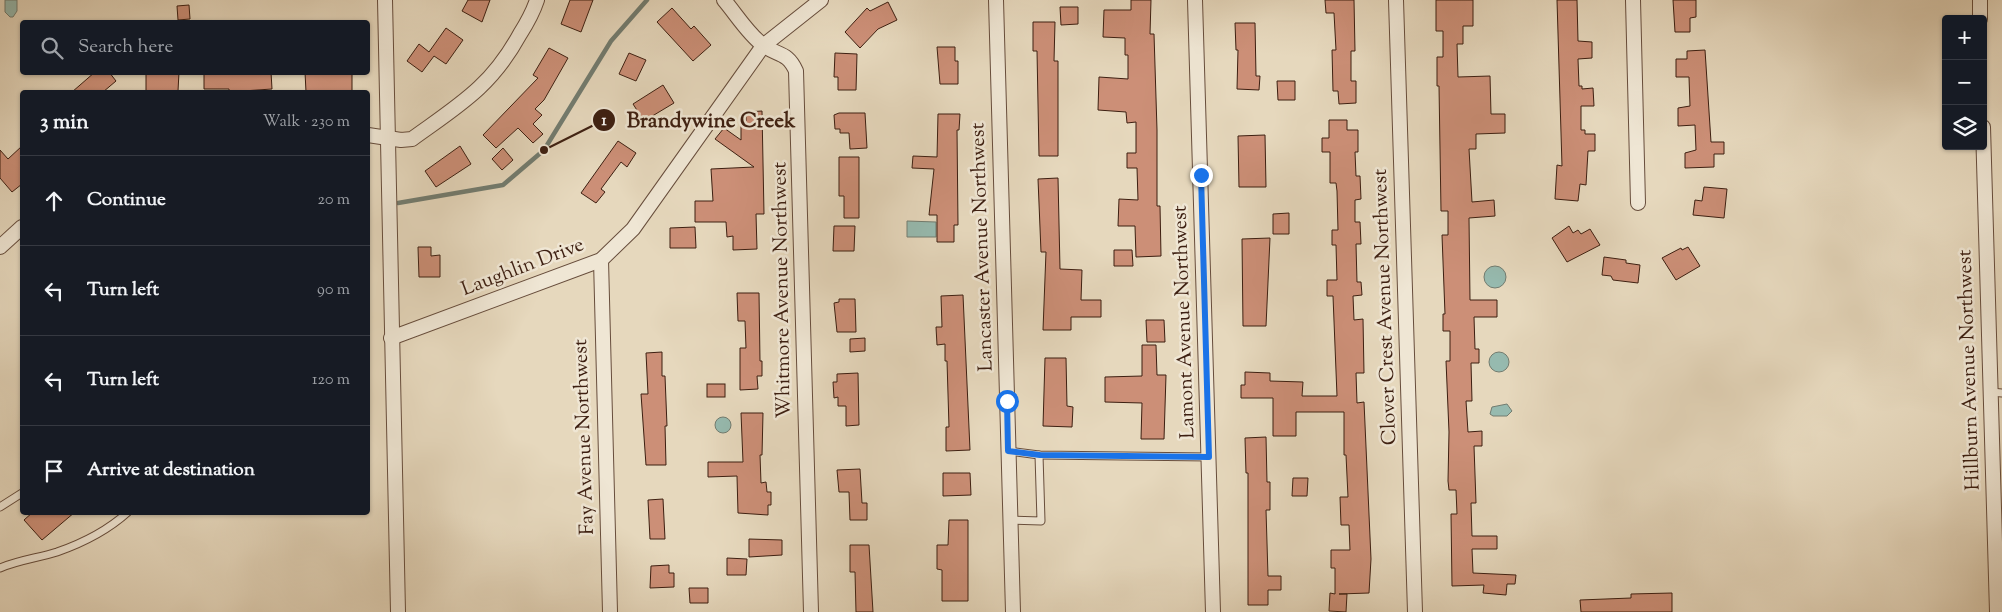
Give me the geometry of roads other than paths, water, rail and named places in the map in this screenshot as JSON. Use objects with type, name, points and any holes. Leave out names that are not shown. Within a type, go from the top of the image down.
[{"type":"street","points":[[385,0],[398,612]]},
{"type":"street","points":[[370,135],[412,139],[480,90],[507,59],[537,0]]},
{"type":"street","name":"Whitmore Avenue Northwest","points":[[724,0],[763,46],[785,55],[792,62],[798,84],[812,612]]},
{"type":"street","name":"Laughlin Drive","points":[[391,338],[600,260],[633,229],[763,46],[821,0]]},
{"type":"street","name":"Lancaster Avenue Northwest","points":[[996,0],[1013,612]]},
{"type":"street","name":"Lamont Avenue Northwest","points":[[1196,0],[1213,612]]},
{"type":"street","name":"Clover Crest Avenue Northwest","points":[[1396,0],[1415,612]]},
{"type":"street","points":[[1633,0],[1638,204]]},
{"type":"street","points":[[1980,0],[1980,15]]},
{"type":"street","name":"Hillburn Avenue Northwest","points":[[1984,150],[1996,393],[1997,612]]},
{"type":"street","points":[[1,244],[20,229]]},
{"type":"street","name":"Fay Avenue Northwest","points":[[600,260],[610,612]]},
{"type":"lane","points":[[1008,451],[1040,455],[1209,457]]},
{"type":"lane","points":[[1010,520],[1041,522],[1040,455]]},
{"type":"lane","points":[[0,507],[20,494]]},
{"type":"lane","points":[[0,568],[19,561],[57,552],[92,538],[112,527],[125,515]]},
{"type":"water","points":[[5,0],[17,0],[17,11],[13,17],[10,17],[5,12]]},
{"type":"water","points":[[907,221],[936,222],[936,237],[907,237]]},
{"type":"water","points":[[1495,266],[1503,269],[1506,277],[1503,285],[1495,288],[1487,285],[1484,277],[1487,269]]},
{"type":"water","points":[[1499,352],[1506,355],[1509,362],[1506,369],[1499,372],[1492,369],[1489,362],[1492,355]]},
{"type":"water","points":[[1507,404],[1512,411],[1507,416],[1493,416],[1490,414],[1492,407]]},
{"type":"water","points":[[723,417],[729,419],[731,425],[729,431],[723,433],[717,431],[715,425],[717,419]]},
{"type":"waterway","points":[[398,203],[503,185],[544,150],[611,41],[647,0]]},
{"type":"place","name":"Brandywine Creek","points":[[544,150]]}]
